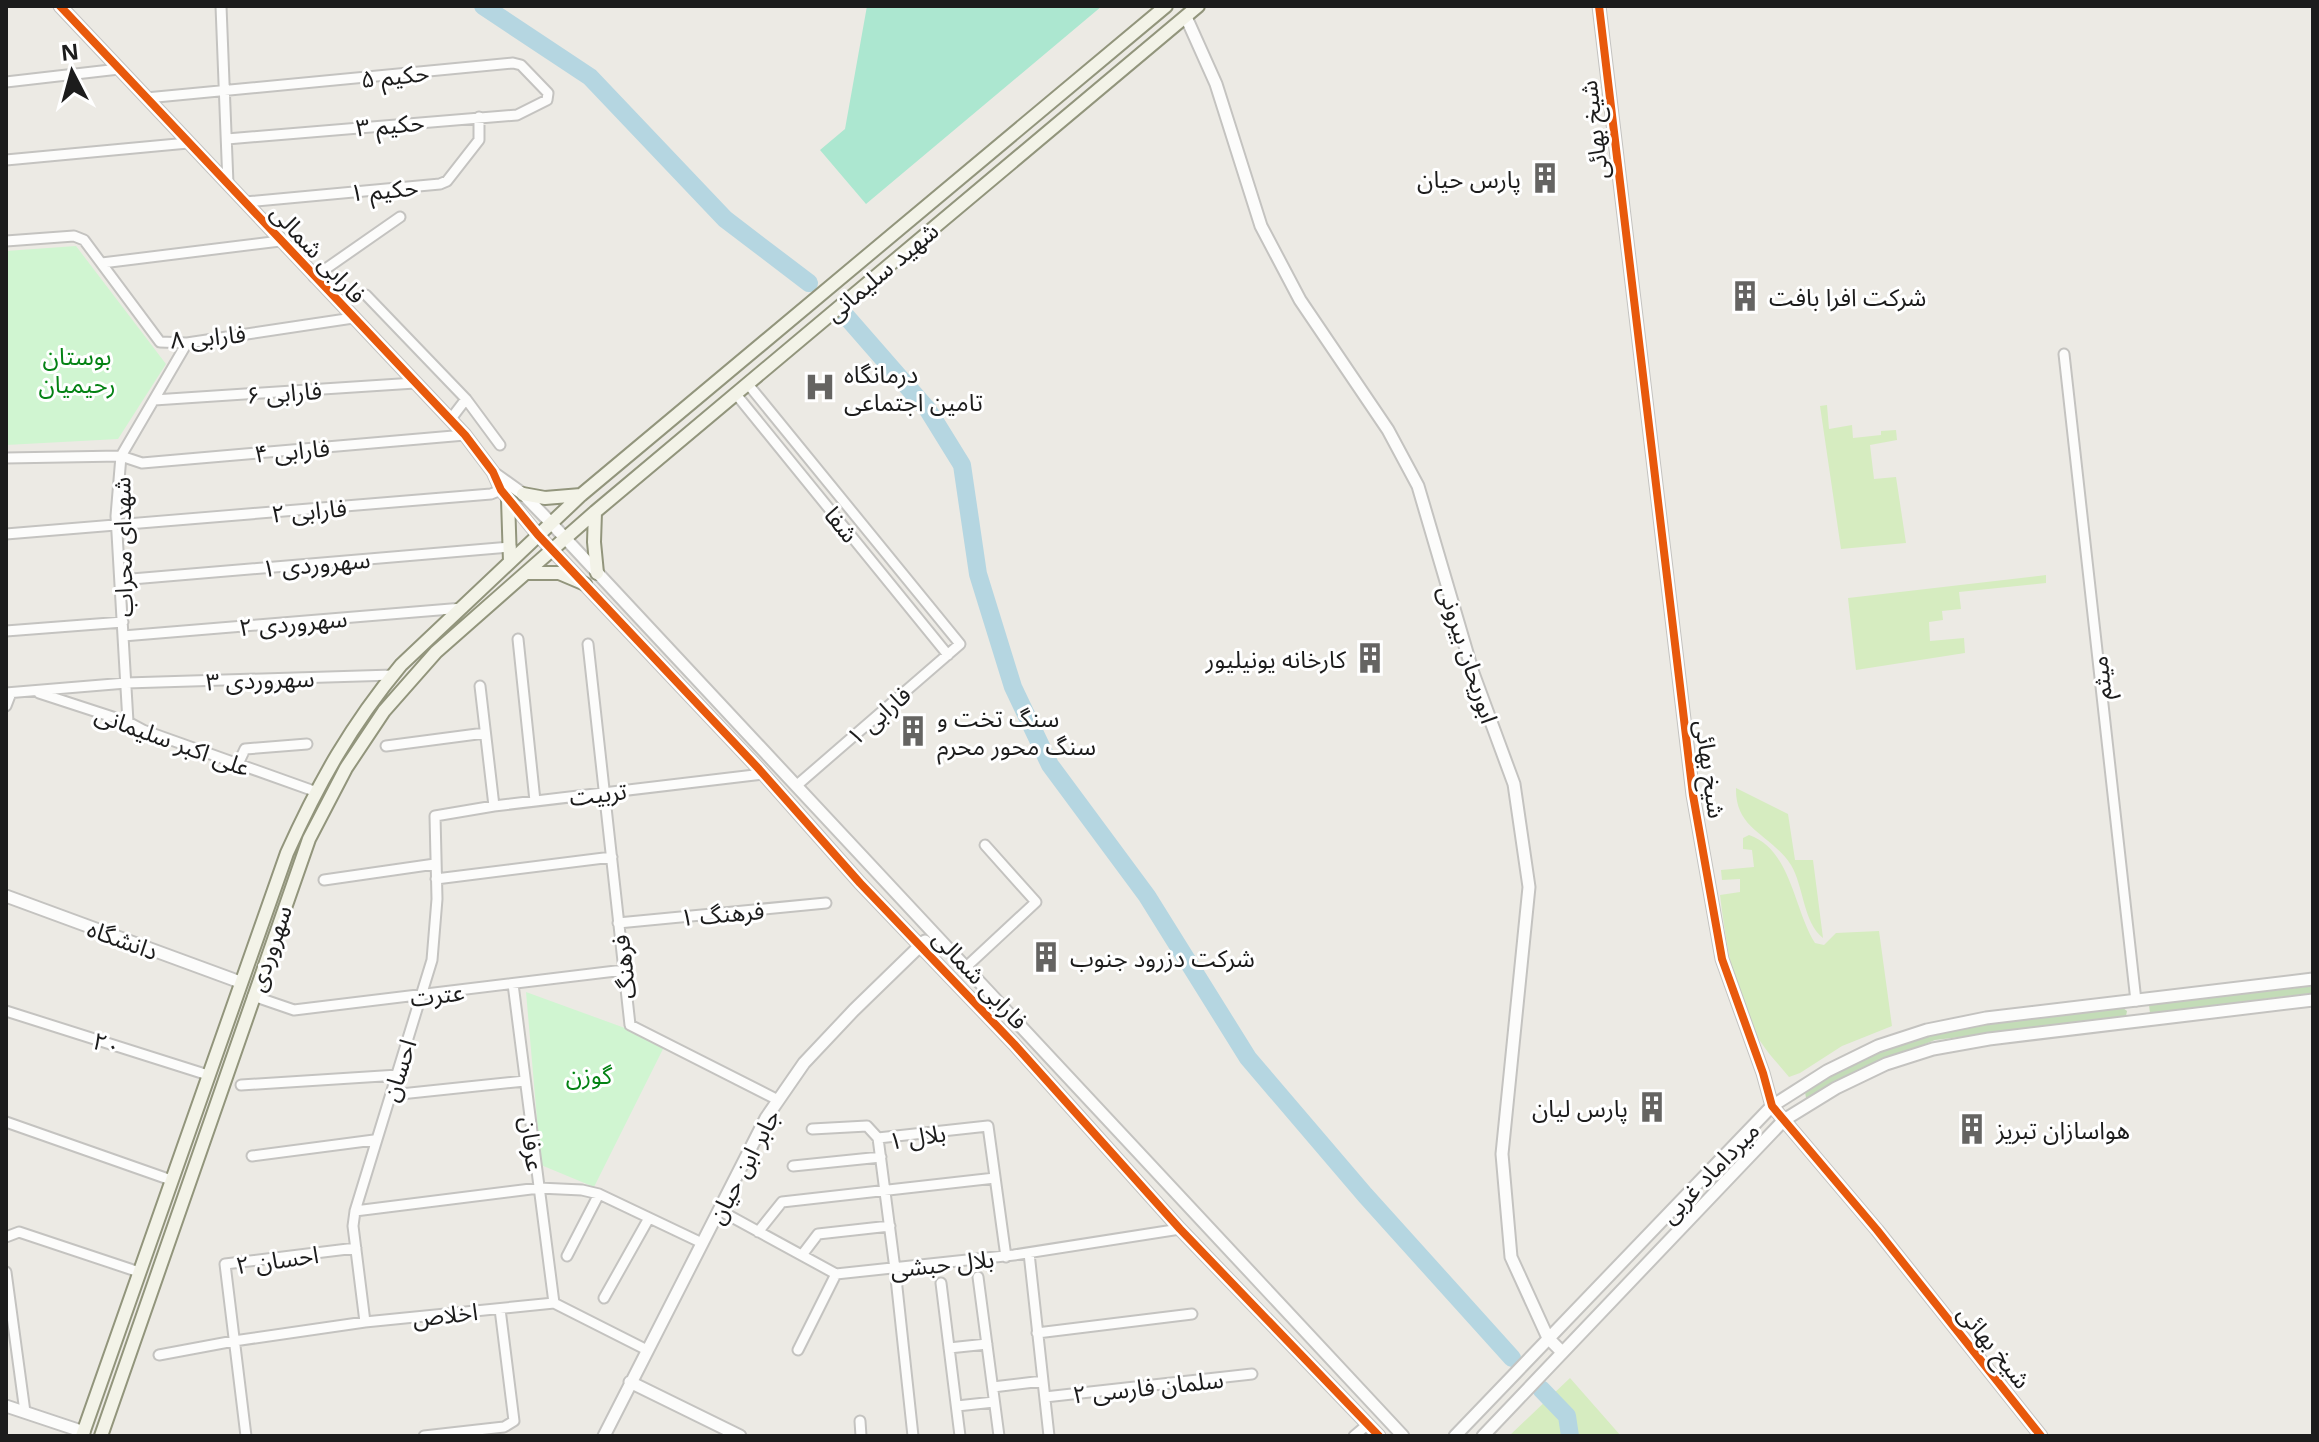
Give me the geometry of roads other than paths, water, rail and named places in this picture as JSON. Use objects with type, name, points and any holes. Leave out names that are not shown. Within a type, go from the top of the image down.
[{"type":"main road","name":"شهید سلیمانی","points":[[538,535],[581,495],[1166,6]]},
{"type":"main road","name":"شهید سلیمانی","points":[[565,538],[1198,6]]},
{"type":"main road","points":[[504,494],[510,562]]},
{"type":"main road","points":[[523,494],[545,498],[581,495]]},
{"type":"main road","points":[[595,512],[597,573]]},
{"type":"main road","name":"سهروردی","points":[[83,1434],[240,982],[314,791],[347,737],[393,675],[538,535]]},
{"type":"main road","name":"سهروردی","points":[[101,1436],[309,839],[346,768],[384,711],[436,652],[565,538]]},
{"type":"main road","points":[[526,573],[559,573],[589,588]]},
{"type":"street","name":"فارابی شمالی","points":[[60,6],[465,435],[493,472],[504,494],[538,535],[763,774],[856,879],[922,945],[1180,1229],[1379,1436]]},
{"type":"street","points":[[221,6],[228,184]]},
{"type":"street","name":"شیخ بهائی","points":[[1599,6],[1693,795],[1722,959],[1772,1106],[1877,1230],[2041,1436]]},
{"type":"street","name":"ابوریحان بیرونی","points":[[1186,17],[1216,84],[1261,226],[1300,300],[1388,430],[1418,486],[1473,673],[1514,784],[1529,887],[1502,1154],[1511,1257],[1548,1338]]},
{"type":"street","name":"حکیم ۵","points":[[146,98],[513,63],[521,65],[549,97]]},
{"type":"street","points":[[6,82],[119,69]]},
{"type":"street","name":"حکیم ۳","points":[[227,139],[517,115],[549,97]]},
{"type":"street","name":"حکیم ۱","points":[[245,202],[440,184],[447,181],[479,140],[479,117]]},
{"type":"street","points":[[6,160],[188,143]]},
{"type":"street","points":[[314,277],[400,217]]},
{"type":"street","points":[[6,241],[79,237],[102,263],[280,241]]},
{"type":"street","name":"فارابی ۸","points":[[102,263],[160,342],[187,343],[353,318]]},
{"type":"street","points":[[366,295],[466,399],[500,445]]},
{"type":"street","name":"شهدای محراب","points":[[128,722],[117,526],[121,456],[187,343]]},
{"type":"street","name":"میثم","points":[[2064,354],[2136,1001]]},
{"type":"street","name":"فارابی ۶","points":[[154,400],[415,383]]},
{"type":"street","name":"شفا","points":[[747,383],[960,644]]},
{"type":"street","name":"شفا","points":[[735,393],[948,655]]},
{"type":"street","points":[[450,420],[466,399]]},
{"type":"street","points":[[750,411],[762,401]]},
{"type":"street","name":"فارابی ۴","points":[[6,458],[121,456],[142,463],[465,435]]},
{"type":"street","name":"فارابی شمالی","points":[[493,472],[523,494],[551,523],[1403,1436]]},
{"type":"street","points":[[815,491],[827,481]]},
{"type":"street","name":"فارابی ۲","points":[[6,534],[504,494]]},
{"type":"street","name":"سهروردی ۱","points":[[120,580],[511,547]]},
{"type":"street","points":[[589,588],[598,582],[607,583]]},
{"type":"street","name":"سهروردی ۲","points":[[123,636],[463,608]]},
{"type":"street","points":[[6,631],[123,622]]},
{"type":"street","points":[[518,639],[535,801]]},
{"type":"street","name":"فرهنگ","points":[[588,644],[630,1025],[778,1100]]},
{"type":"street","name":"فارابی ۱","points":[[796,786],[960,644]]},
{"type":"street","name":"سهروردی ۳","points":[[126,683],[393,675]]},
{"type":"street","name":"علی اکبر سلیمانی","points":[[8,693],[126,683]]},
{"type":"street","points":[[480,686],[494,806]]},
{"type":"street","name":"علی اکبر سلیمانی","points":[[32,691],[128,722],[314,791]]},
{"type":"street","points":[[6,706],[8,693]]},
{"type":"street","points":[[386,746],[485,733]]},
{"type":"street","points":[[238,764],[245,749],[307,744]]},
{"type":"street","name":"تربیت","points":[[435,816],[494,806],[763,774]]},
{"type":"street","name":"احسان","points":[[365,1322],[353,1226],[355,1211],[374,1140],[398,1075],[432,960],[436,924],[435,816]]},
{"type":"street","points":[[965,968],[1036,902],[985,845]]},
{"type":"street","points":[[436,879],[612,857]]},
{"type":"street","points":[[324,880],[435,864]]},
{"type":"street","name":"دانشگاه","points":[[6,896],[240,982]]},
{"type":"street","name":"فرهنگ ۱","points":[[618,923],[826,903]]},
{"type":"street","name":"جابر ابن حیان","points":[[604,1436],[766,1118],[804,1063],[854,1010],[934,934]]},
{"type":"street","name":"عترت","points":[[253,996],[294,1010],[624,970]]},
{"type":"street","name":"میرداماد غربی","points":[[1455,1436],[1772,1106],[1827,1071],[1878,1046],[1927,1030],[1986,1018],[2313,979]]},
{"type":"street","name":"عرفان","points":[[513,984],[554,1303]]},
{"type":"street","name":"میرداماد غربی","points":[[1483,1436],[1784,1120],[1861,1076],[1886,1064],[1933,1049],[2004,1037],[2313,1000]]},
{"type":"street","name":"۲۰","points":[[6,1011],[208,1075]]},
{"type":"street","points":[[241,1085],[398,1075]]},
{"type":"street","points":[[391,1095],[525,1081]]},
{"type":"street","points":[[6,1122],[171,1180]]},
{"type":"street","points":[[812,1129],[867,1126],[878,1138]]},
{"type":"street","name":"بلال ۱","points":[[895,1269],[878,1138],[988,1126],[995,1178]]},
{"type":"street","points":[[252,1156],[374,1140]]},
{"type":"street","points":[[793,1166],[881,1157]]},
{"type":"street","points":[[758,1232],[782,1202],[995,1178],[1006,1257]]},
{"type":"street","points":[[355,1211],[539,1188],[582,1190],[599,1194],[702,1243]]},
{"type":"street","points":[[567,1256],[599,1194]]},
{"type":"street","points":[[719,1210],[836,1274],[798,1350]]},
{"type":"street","points":[[604,1298],[649,1218]]},
{"type":"street","points":[[802,1255],[818,1234],[890,1226]]},
{"type":"street","name":"بلال حبشی","points":[[836,1274],[1006,1257],[1180,1229]]},
{"type":"street","points":[[6,1237],[19,1232],[139,1272]]},
{"type":"street","name":"احسان ۲","points":[[234,1341],[225,1264],[356,1248]]},
{"type":"street","points":[[1029,1253],[1049,1436]]},
{"type":"street","points":[[895,1269],[913,1436]]},
{"type":"street","points":[[6,1272],[10,1327],[25,1412]]},
{"type":"street","points":[[978,1277],[999,1436]]},
{"type":"street","points":[[941,1283],[960,1436]]},
{"type":"street","points":[[554,1303],[647,1350]]},
{"type":"street","name":"اخلاص","points":[[159,1355],[365,1322],[554,1303]]},
{"type":"street","points":[[424,1436],[489,1432],[514,1421],[500,1309]]},
{"type":"street","points":[[1037,1333],[1192,1314]]},
{"type":"street","points":[[1548,1338],[1562,1352]]},
{"type":"street","points":[[234,1341],[246,1436]]},
{"type":"street","points":[[949,1348],[987,1344]]},
{"type":"street","name":"سلمان فارسی ۲","points":[[1045,1397],[1252,1374]]},
{"type":"street","points":[[993,1387],[1043,1381]]},
{"type":"street","points":[[630,1382],[740,1436]]},
{"type":"street","points":[[957,1406],[994,1402]]},
{"type":"street","points":[[6,1406],[83,1434]]},
{"type":"street","points":[[860,1421],[861,1436]]},
{"type":"street","points":[[1354,1436],[1367,1425]]},
{"type":"waterway","points":[[483,6],[590,77],[725,219],[809,283]]},
{"type":"waterway","points":[[845,315],[928,410],[962,465],[978,574],[1013,687],[1050,765],[1147,896],[1248,1058],[1365,1195],[1512,1358]]},
{"type":"waterway","points":[[1541,1389],[1567,1416],[1570,1436]]},
{"type":"place","name":"پارس حیان","points":[[1545,178]]},
{"type":"place","name":"شرکت افرا بافت","points":[[1745,296]]},
{"type":"place","name":"درمانگاه تامین اجتماعی","points":[[820,387]]},
{"type":"place","name":"کارخانه یونیلیور","points":[[1370,658]]},
{"type":"place","name":"سنگ تخت و سنگ محور محرم","points":[[913,731]]},
{"type":"place","name":"شرکت دزرود جنوب","points":[[1046,957]]},
{"type":"place","name":"پارس لیان","points":[[1652,1107]]},
{"type":"place","name":"هواسازان تبریز","points":[[1972,1129]]},
{"type":"park label","name":"بوستان رحیمیان","points":[[77,369]]},
{"type":"park label","name":"گوزن","points":[[589,1074]]}]
